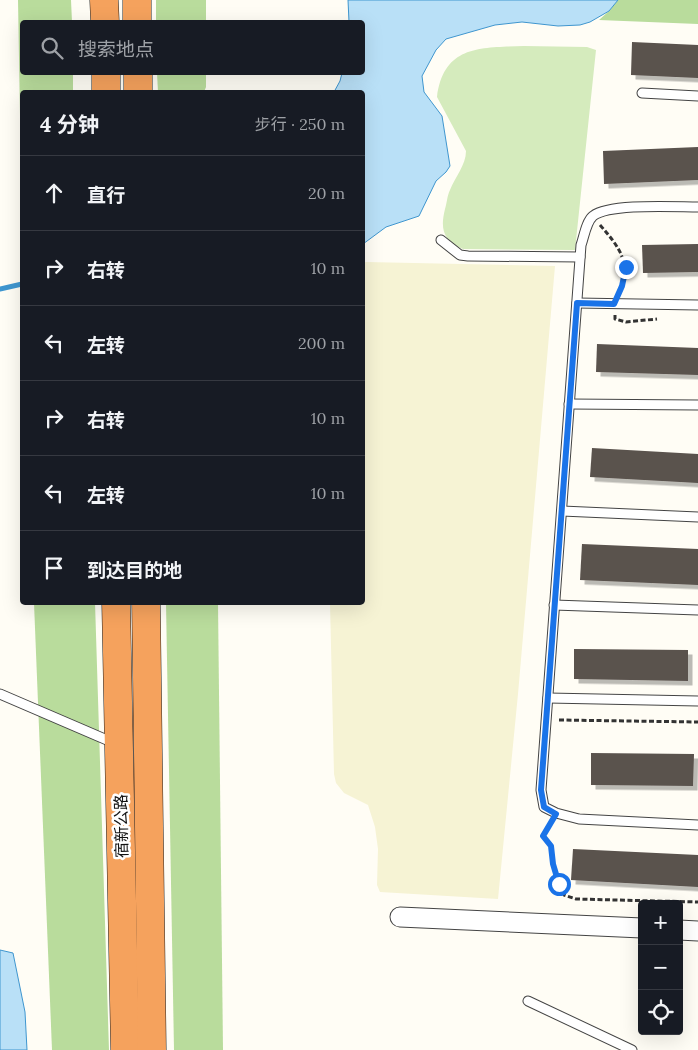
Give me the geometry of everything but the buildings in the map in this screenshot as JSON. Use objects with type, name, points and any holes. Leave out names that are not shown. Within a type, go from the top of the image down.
[{"type":"highway","points":[[104,0],[105,20]]},
{"type":"highway","points":[[137,0],[137,20]]},
{"type":"highway","points":[[106,75],[106,90]]},
{"type":"highway","points":[[138,75],[138,90]]},
{"type":"highway","name":"宿新公路","points":[[116,605],[125,1050]]},
{"type":"highway","name":"宿新公路","points":[[146,605],[152,1050]]},
{"type":"street","points":[[400,917],[638,928]]},
{"type":"street","points":[[683,930],[698,930]]},
{"type":"lane","points":[[642,93],[698,96]]},
{"type":"lane","points":[[698,207],[626,208],[608,211],[593,217],[586,229],[581,245],[541,790],[544,807],[556,814],[579,819],[698,825]]},
{"type":"lane","points":[[441,240],[460,254],[468,256],[580,256]]},
{"type":"lane","points":[[577,303],[698,305]]},
{"type":"lane","points":[[569,404],[698,405]]},
{"type":"lane","points":[[562,511],[698,517]]},
{"type":"lane","points":[[554,605],[698,610]]},
{"type":"lane","points":[[0,694],[119,745]]},
{"type":"lane","points":[[548,698],[698,701]]},
{"type":"lane","points":[[528,1001],[632,1050]]},
{"type":"path","points":[[593,217],[621,252],[626,267],[622,286],[614,304],[615,319],[626,322],[660,319]]},
{"type":"path","points":[[546,720],[698,722]]},
{"type":"path","points":[[556,814],[543,836],[551,846],[553,864],[564,895],[576,899],[698,902]]},
{"type":"shaded area","points":[[365,262],[555,266],[518,694],[498,899],[380,892],[377,885],[378,849],[375,827],[368,805],[344,793],[336,783],[334,774],[330,605],[365,605]]},
{"type":"green space","points":[[18,0],[71,0],[72,20],[20,20],[20,75],[73,75],[73,90],[20,90],[20,116]]},
{"type":"green space","points":[[156,0],[206,0],[206,20],[156,20]]},
{"type":"green space","points":[[618,0],[698,0],[698,24],[599,20]]},
{"type":"green space","points":[[494,47],[587,47],[596,50],[575,250],[463,249],[447,238],[443,228],[448,195],[462,166],[466,151],[437,97],[441,80],[448,67],[467,52]]},
{"type":"green space","points":[[157,75],[206,75],[205,90],[158,90]]},
{"type":"green space","points":[[34,605],[95,605],[109,1050],[52,1050]]},
{"type":"green space","points":[[166,605],[218,605],[223,1050],[174,1050]]},
{"type":"water","points":[[348,0],[618,0],[609,11],[590,22],[580,25],[558,26],[522,22],[495,25],[446,39],[436,50],[422,76],[424,92],[442,116],[450,166],[436,181],[419,216],[386,227],[365,243],[365,90],[335,90],[342,75],[365,75],[365,20],[349,20]]},
{"type":"water","points":[[0,950],[13,953],[25,1012],[27,1050],[0,1050]]},
{"type":"waterway","points":[[0,289],[20,284]]},
{"type":"route","points":[[559,884],[553,864],[551,846],[543,836],[556,814],[544,807],[541,790],[577,303],[614,304],[622,286],[626,267]]}]
